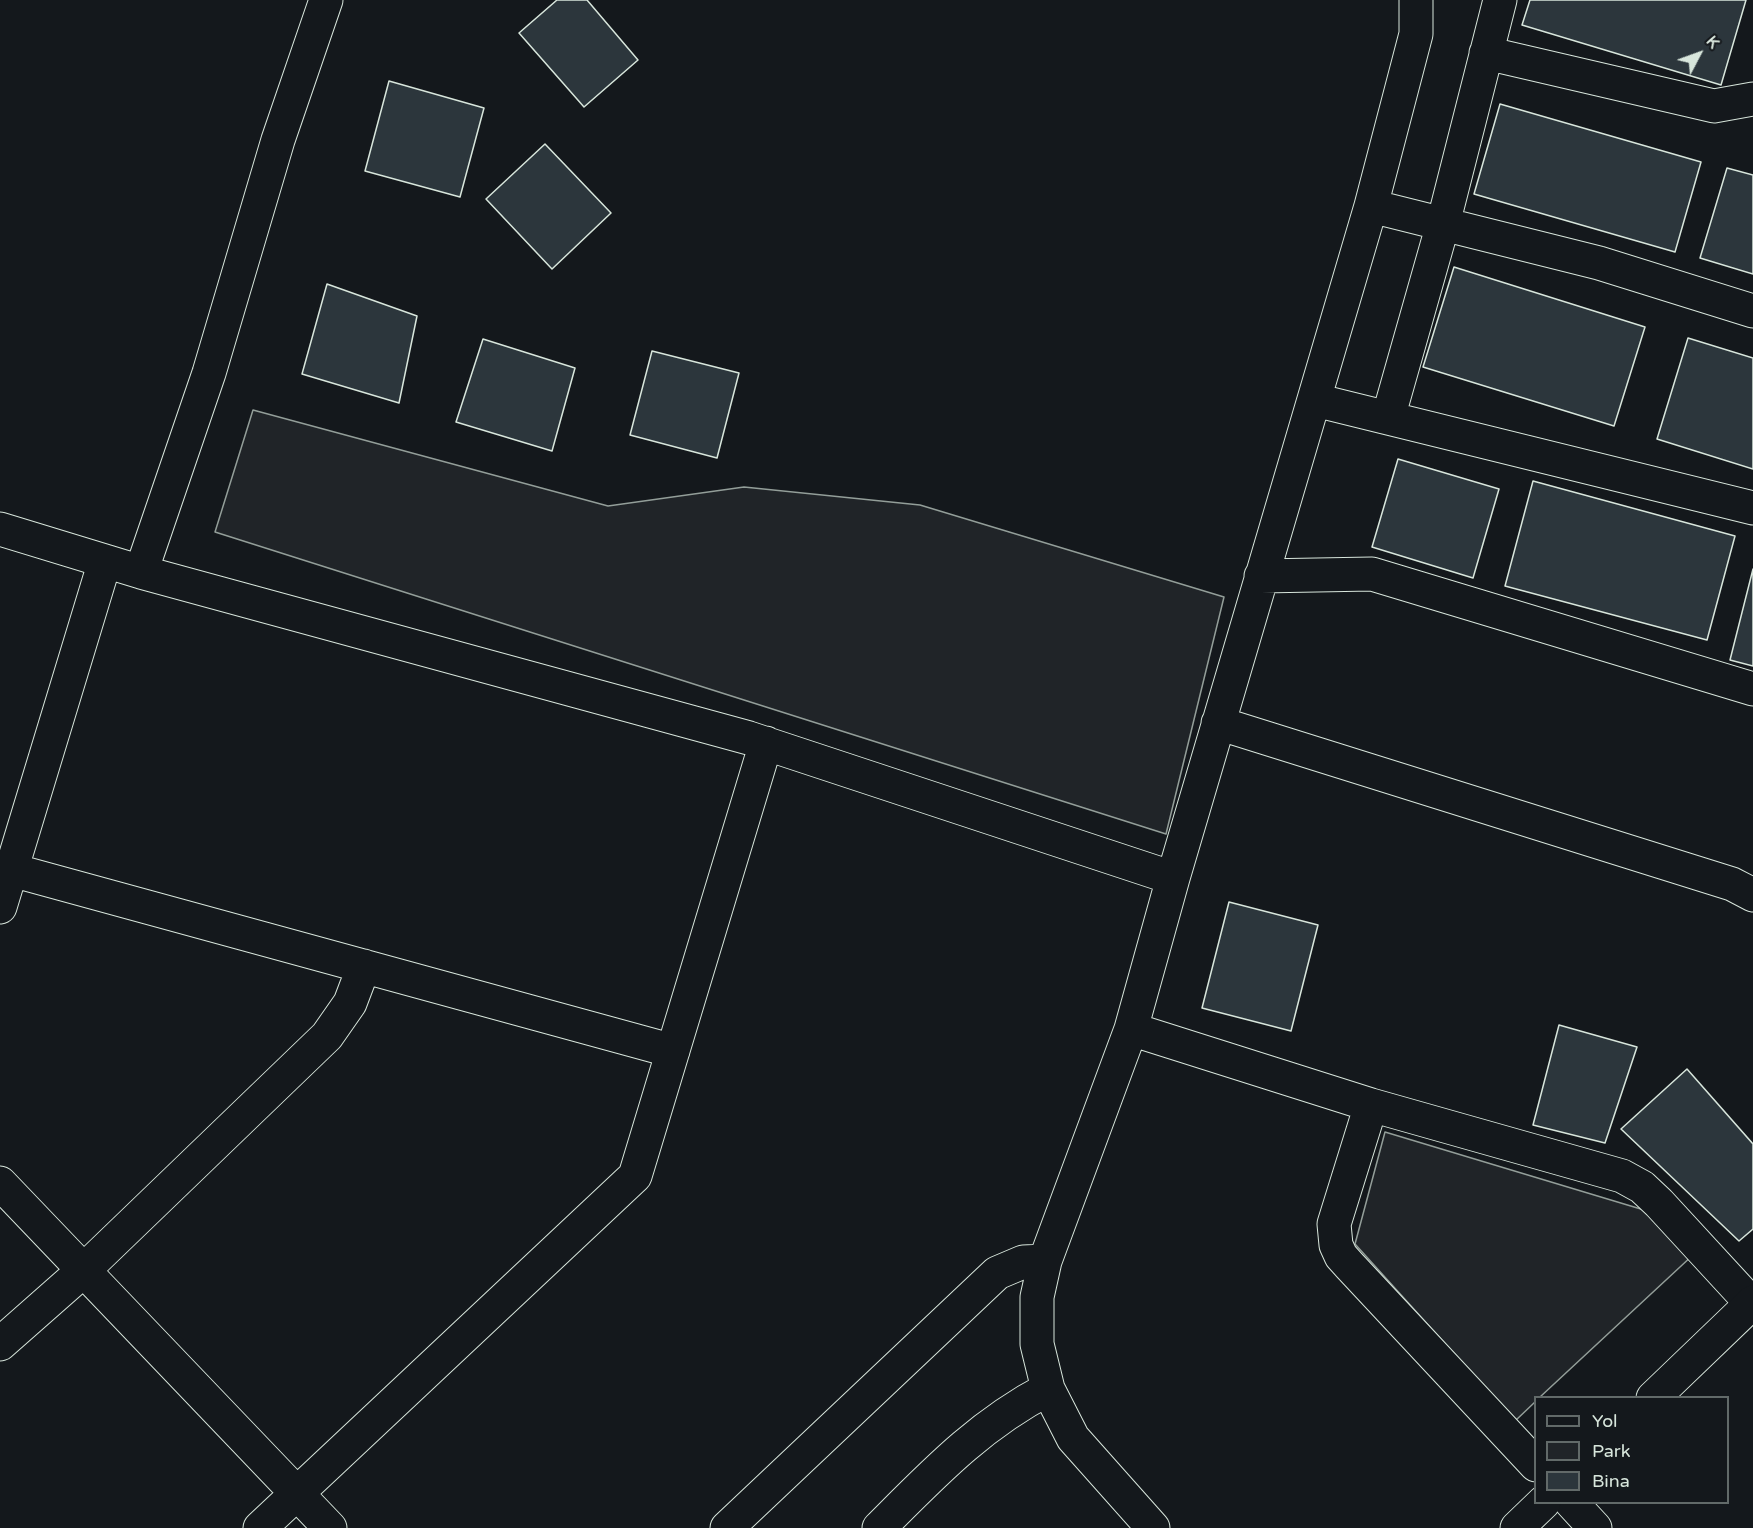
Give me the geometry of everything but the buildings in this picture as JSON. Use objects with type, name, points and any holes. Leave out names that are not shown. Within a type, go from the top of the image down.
[{"type":"street","points":[[141,572],[209,373],[278,140],[326,0]]},
{"type":"street","points":[[1153,1528],[1073,1438],[1048,1389],[1037,1344],[1037,1297],[1045,1261],[1131,1029],[1261,576],[1315,400],[1371,206],[1416,34],[1416,0]]},
{"type":"street","points":[[1388,418],[1443,224],[1500,0]]},
{"type":"street","points":[[1486,54],[1714,106],[1753,99]]},
{"type":"street","points":[[1371,206],[1599,263],[1753,311]]},
{"type":"street","points":[[1315,400],[1753,508]]},
{"type":"street","points":[[0,529],[141,572],[766,743],[1173,878]]},
{"type":"street","points":[[0,907],[105,561]]},
{"type":"street","points":[[1261,576],[1372,574],[1753,689]]},
{"type":"street","points":[[1218,723],[1732,884],[1753,895]]},
{"type":"street","points":[[261,1528],[635,1176],[766,743]]},
{"type":"street","points":[[12,870],[673,1051]]},
{"type":"street","points":[[0,1344],[84,1270],[327,1036],[350,1004],[364,966]]},
{"type":"street","points":[[1131,1029],[1371,1105],[1622,1176],[1642,1187],[1753,1303],[1655,1396]]},
{"type":"street","points":[[1371,1105],[1334,1224],[1336,1245],[1341,1256],[1534,1463]]},
{"type":"street","points":[[0,1183],[330,1528]]},
{"type":"street","points":[[727,1528],[997,1274],[1023,1262],[1045,1261]]},
{"type":"street","points":[[879,1528],[957,1451],[981,1431],[1048,1389]]},
{"type":"street","points":[[1517,1528],[1543,1504]]},
{"type":"street","points":[[1572,1504],[1595,1528]]},
{"type":"green space","points":[[253,410],[608,506],[744,487],[920,505],[1224,597],[1166,834],[215,532]]},
{"type":"green space","points":[[1385,1132],[1654,1213],[1694,1254],[1541,1396],[1534,1396],[1534,1403],[1515,1421],[1355,1244]]}]
